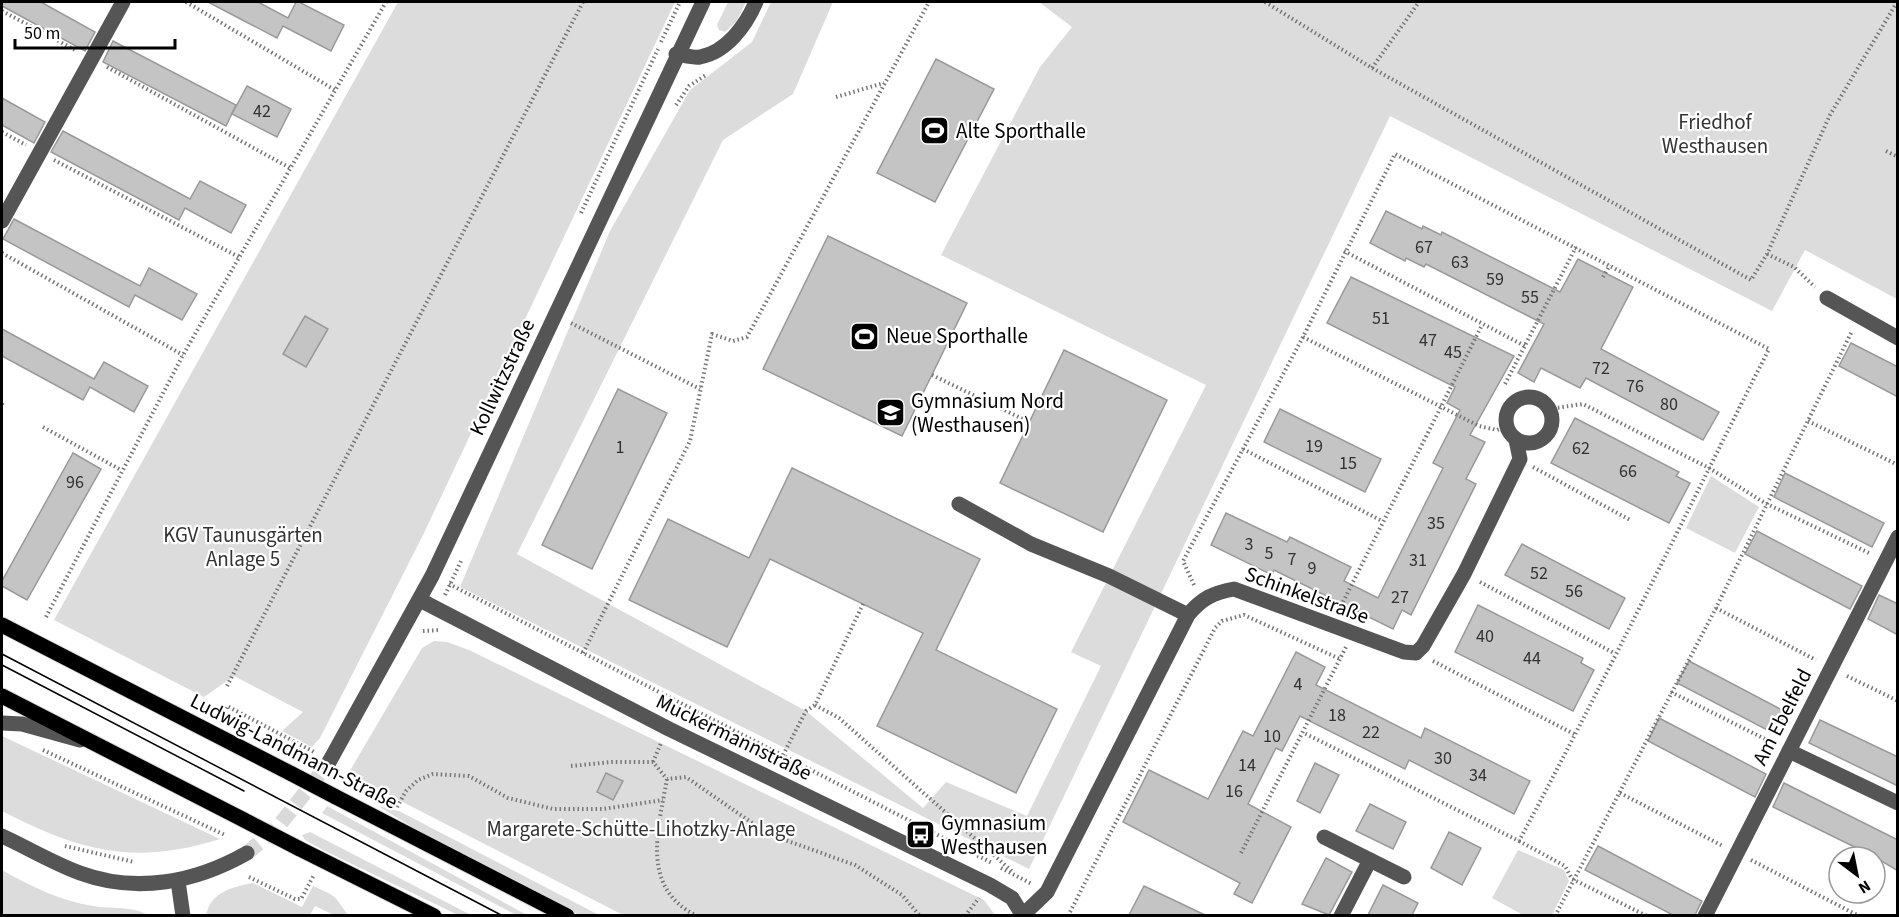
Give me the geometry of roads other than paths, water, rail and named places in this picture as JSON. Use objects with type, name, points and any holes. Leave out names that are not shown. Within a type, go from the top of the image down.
[{"type":"main road","name":"Ludwig-Landmann-Straße","points":[[2,624],[567,915]]},
{"type":"main road","points":[[2,696],[90,743],[434,915]]},
{"type":"street","points":[[2,221],[123,2]]},
{"type":"street","name":"Kollwitzstraße","points":[[328,764],[420,600],[676,54],[703,2]]},
{"type":"street","points":[[676,54],[699,57],[718,50],[734,37],[756,2]]},
{"type":"street","points":[[1827,298],[1898,338]]},
{"type":"street","points":[[1522,398],[1540,399],[1550,409],[1552,421],[1548,433],[1539,441],[1528,444],[1516,440],[1506,427],[1506,414],[1512,404],[1522,398]]},
{"type":"street","name":"Schinkelstraße","points":[[1023,915],[1047,892],[1188,615],[1201,599],[1216,592],[1234,589],[1404,652],[1416,652],[1423,646],[1464,574],[1520,459],[1516,440]]},
{"type":"street","points":[[959,504],[1031,544],[1109,576],[1188,615]]},
{"type":"street","name":"Am Ebelfeld","points":[[1705,915],[1831,668],[1891,565],[1898,537]]},
{"type":"street","name":"Muckermannstraße","points":[[420,600],[669,729],[990,885],[1012,898],[1023,915]]},
{"type":"street","points":[[2,723],[22,724],[90,743]]},
{"type":"street","points":[[1789,751],[1898,803]]},
{"type":"street","points":[[2,826],[33,850]]},
{"type":"street","points":[[2,836],[82,873],[140,884],[178,881],[213,870],[247,853]]},
{"type":"street","points":[[1324,837],[1404,877]]},
{"type":"street","points":[[1341,915],[1370,860]]},
{"type":"street","points":[[178,881],[183,915]]},
{"type":"tunnel","points":[[247,853],[277,828],[328,764]]},
{"type":"tram line","points":[[2,654],[503,916]]},
{"type":"tram line","points":[[2,665],[244,791]]},
{"type":"place","name":"Alte Sporthalle","points":[[935,131]]},
{"type":"place","name":"Neue Sporthalle","points":[[865,336]]},
{"type":"place","name":"Gymnasium Nord (Westhausen)","points":[[890,413]]},
{"type":"place","name":"Gymnasium Westhausen","points":[[920,835]]},
{"type":"park label","name":"Friedhof Westhausen","points":[[1715,134]]},
{"type":"park label","name":"KGV Taunusgärten Anlage 5","points":[[243,547]]},
{"type":"park label","name":"Margarete-Schütte-Lihotzky-Anlage","points":[[641,829]]}]
